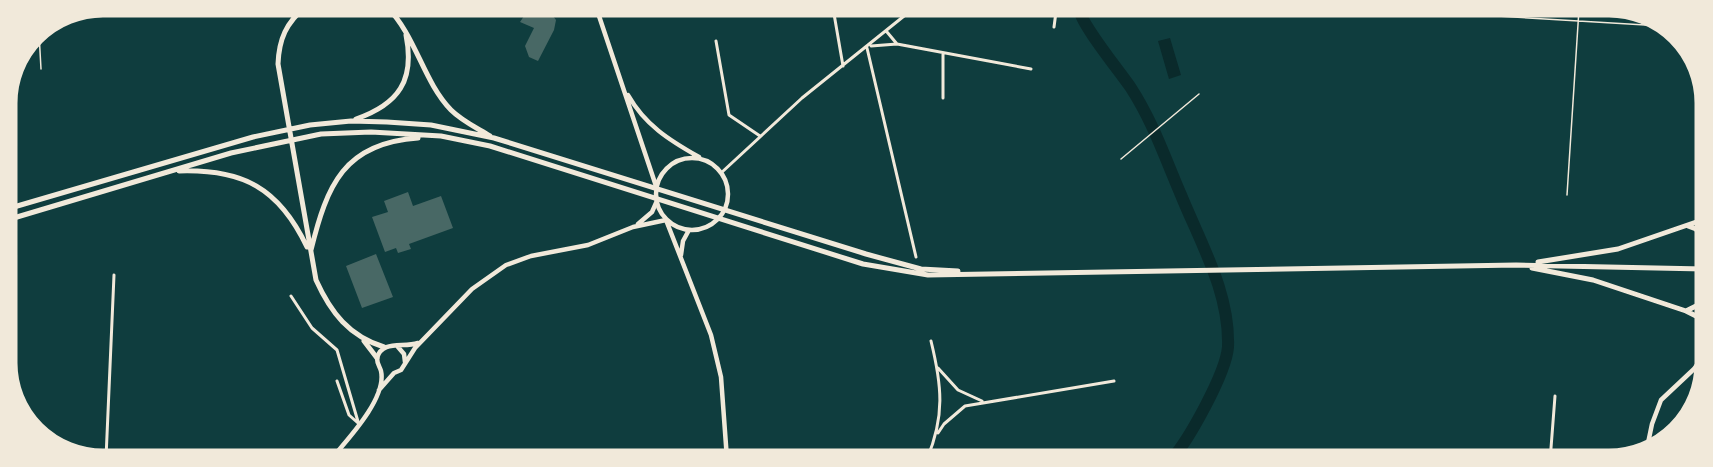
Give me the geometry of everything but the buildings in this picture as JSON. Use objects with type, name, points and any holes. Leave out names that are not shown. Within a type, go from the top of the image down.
[{"type":"highway","points":[[293,17],[279,44],[278,64],[316,280],[327,303],[377,358]]},
{"type":"highway","points":[[395,17],[405,30],[437,91],[451,110],[494,138]]},
{"type":"highway","points":[[17,206],[253,136],[351,121],[373,113],[393,100],[407,77],[408,49],[405,30]]},
{"type":"highway","points":[[351,121],[431,125],[494,138],[779,228],[921,268],[996,273]]},
{"type":"highway","points":[[17,217],[274,142],[321,134],[371,132],[441,136],[490,146],[863,264],[928,275],[1274,267],[1516,265],[1696,268]]},
{"type":"highway","points":[[310,254],[321,208],[332,186],[351,163],[375,146],[396,139],[441,136]]},
{"type":"highway","points":[[171,171],[214,171],[246,179],[278,201],[310,254]]},
{"type":"highway","points":[[1516,265],[1566,259],[1618,249],[1696,223]]},
{"type":"highway","points":[[1688,226],[1696,229]]},
{"type":"highway","points":[[1516,265],[1593,280],[1696,316]]},
{"type":"highway","points":[[1686,311],[1696,306]]},
{"type":"highway","points":[[361,338],[384,347]]},
{"type":"main road","points":[[600,17],[656,186],[656,203],[666,220],[714,346],[725,417],[727,450]]},
{"type":"main road","points":[[339,450],[359,425],[379,390],[401,370],[420,342],[477,285],[506,265],[531,256],[588,245],[633,227],[666,220],[675,226],[690,230],[709,226],[724,210],[728,190],[721,173],[652,128],[636,110],[622,85]]},
{"type":"main road","points":[[656,186],[663,172],[676,161],[691,158],[704,160]]},
{"type":"main road","points":[[633,227],[645,219],[656,203]]},
{"type":"main road","points":[[681,258],[683,241],[690,230]]},
{"type":"main road","points":[[379,390],[381,370],[377,358],[384,347],[398,347],[420,342]]},
{"type":"main road","points":[[398,347],[404,354],[405,362]]},
{"type":"main road","points":[[1648,441],[1661,400],[1696,366]]},
{"type":"main road","points":[[381,370],[394,374]]},
{"type":"street","points":[[835,17],[843,66]]},
{"type":"street","points":[[721,173],[802,98],[904,17]]},
{"type":"street","points":[[1054,27],[1055,17]]},
{"type":"street","points":[[887,32],[897,44]]},
{"type":"street","points":[[716,41],[729,115],[761,136]]},
{"type":"street","points":[[868,47],[897,44],[1031,69]]},
{"type":"street","points":[[868,47],[916,257]]},
{"type":"street","points":[[943,53],[943,98]]},
{"type":"street","points":[[106,450],[114,275]]},
{"type":"street","points":[[291,296],[312,328],[337,350],[356,407],[359,425]]},
{"type":"street","points":[[931,341],[937,367],[940,402],[938,432],[931,450]]},
{"type":"street","points":[[937,367],[958,390],[984,402]]},
{"type":"street","points":[[337,381],[349,415],[359,425]]},
{"type":"street","points":[[938,432],[955,413],[965,406],[1114,381]]},
{"type":"street","points":[[1551,450],[1555,396]]},
{"type":"path","points":[[1512,17],[1647,25]]},
{"type":"path","points":[[1567,195],[1578,17]]},
{"type":"path","points":[[40,45],[41,69]]},
{"type":"path","points":[[1121,159],[1199,94]]},
{"type":"water","points":[[1170,38],[1181,75],[1169,79],[1158,41]]},
{"type":"waterway","points":[[1082,17],[1101,48],[1131,88],[1152,127],[1213,269],[1224,307],[1228,347],[1226,359],[1214,389],[1179,450]]}]
